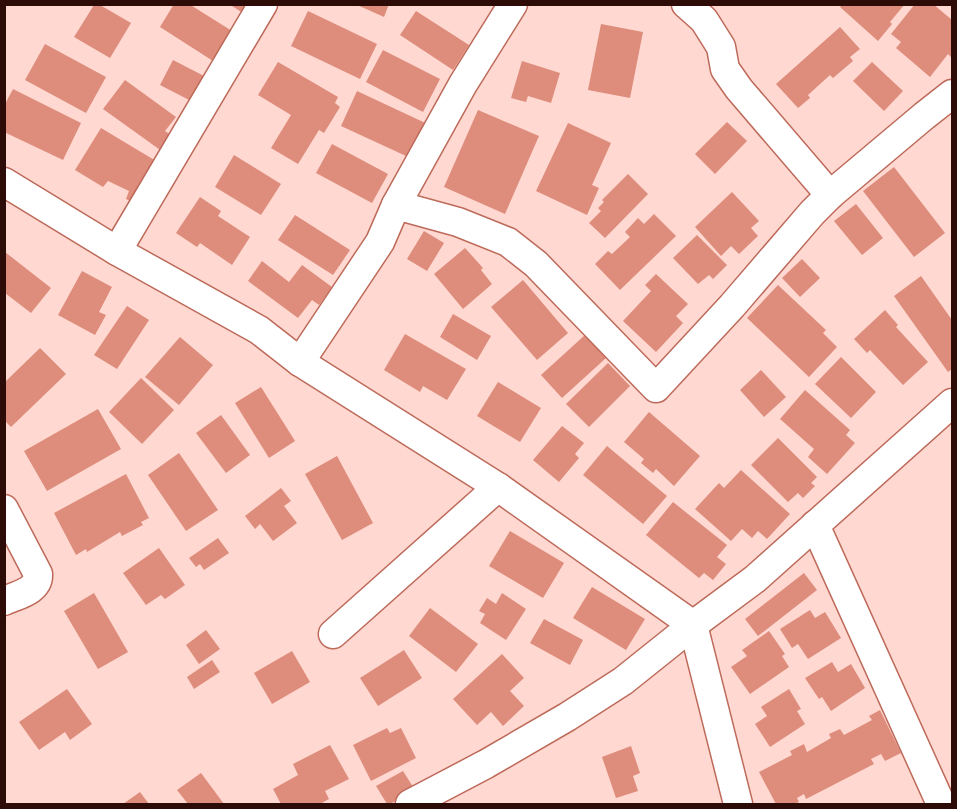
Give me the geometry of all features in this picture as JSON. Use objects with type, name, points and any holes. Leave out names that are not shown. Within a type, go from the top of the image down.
[{"type":"street","points":[[117,251],[263,4]]},
{"type":"street","points":[[300,362],[380,242],[396,205],[463,84],[513,4]]},
{"type":"street","points":[[686,4],[704,20],[721,47],[725,69],[739,89],[830,195]]},
{"type":"street","points":[[396,205],[458,222],[508,242],[536,264],[656,388],[830,195],[952,94]]},
{"type":"street","points":[[4,182],[117,251],[259,330],[300,362],[498,487],[693,625],[738,804]]},
{"type":"street","points":[[417,803],[567,717],[623,681],[755,579],[952,403]]},
{"type":"street","points":[[333,634],[498,487]]},
{"type":"street","points":[[4,509],[38,574],[38,580],[34,587],[4,601]]},
{"type":"street","points":[[815,525],[941,804]]},
{"type":"building","points":[[174,4],[189,4],[232,31],[213,61],[160,27]]},
{"type":"building","points":[[229,4],[253,4],[246,15]]},
{"type":"building","points":[[355,4],[389,4],[384,17]]},
{"type":"building","points":[[843,4],[905,4],[878,41],[840,7]]},
{"type":"building","points":[[915,4],[933,4],[952,20],[952,58],[948,54],[930,77],[896,48],[901,42],[891,34]]},
{"type":"building","points":[[94,5],[100,5],[131,23],[110,58],[74,37]]},
{"type":"building","points":[[308,11],[377,44],[360,79],[291,46]]},
{"type":"building","points":[[416,11],[469,45],[453,70],[400,35]]},
{"type":"building","points":[[601,24],[643,32],[630,98],[588,90]]},
{"type":"building","points":[[840,27],[860,49],[850,57],[853,61],[833,78],[830,75],[808,95],[810,98],[798,108],[776,84]]},
{"type":"building","points":[[45,44],[106,77],[86,113],[25,80]]},
{"type":"building","points":[[383,50],[440,79],[423,112],[366,82]]},
{"type":"building","points":[[173,60],[206,77],[193,102],[160,85]]},
{"type":"building","points":[[522,61],[560,73],[551,103],[528,96],[526,102],[511,98]]},
{"type":"building","points":[[278,62],[338,97],[335,103],[340,107],[324,133],[319,130],[298,164],[271,148],[291,115],[258,95]]},
{"type":"building","points":[[872,62],[903,91],[884,111],[853,81]]},
{"type":"building","points":[[125,80],[176,117],[165,131],[174,137],[163,152],[103,109]]},
{"type":"building","points":[[13,89],[81,123],[63,160],[4,132],[4,106]]},
{"type":"building","points":[[357,91],[436,128],[419,162],[341,126]]},
{"type":"building","points":[[478,110],[539,136],[505,214],[444,187]]},
{"type":"building","points":[[727,122],[747,141],[715,174],[695,154]]},
{"type":"building","points":[[568,123],[611,143],[592,185],[599,188],[587,215],[536,191]]},
{"type":"building","points":[[101,128],[171,170],[143,207],[126,199],[129,191],[108,181],[103,187],[75,170]]},
{"type":"building","points":[[332,144],[388,174],[372,203],[316,173]]},
{"type":"building","points":[[234,155],[281,184],[261,215],[215,187]]},
{"type":"building","points":[[894,167],[945,233],[914,257],[863,191]]},
{"type":"building","points":[[628,174],[648,194],[605,238],[589,223],[601,211],[598,208],[604,202],[602,200]]},
{"type":"building","points":[[732,192],[759,221],[751,228],[758,236],[739,254],[731,246],[721,256],[695,227]]},
{"type":"building","points":[[200,197],[221,211],[218,216],[250,237],[232,265],[200,243],[197,247],[176,233]]},
{"type":"building","points":[[856,204],[883,238],[862,255],[834,221]]},
{"type":"building","points":[[654,214],[676,236],[620,290],[595,264],[608,251],[612,254],[630,237],[625,232],[638,218],[644,224]]},
{"type":"building","points":[[295,215],[350,250],[333,275],[278,240]]},
{"type":"building","points":[[424,231],[444,243],[427,271],[407,259]]},
{"type":"building","points":[[697,235],[727,265],[713,279],[709,275],[698,284],[673,258]]},
{"type":"building","points":[[465,248],[483,268],[481,270],[492,284],[463,309],[434,274]]},
{"type":"building","points":[[5,252],[51,288],[31,313],[5,293]]},
{"type":"building","points":[[802,259],[820,278],[800,297],[782,278]]},
{"type":"building","points":[[262,261],[289,282],[302,265],[332,287],[319,305],[312,300],[298,318],[248,281]]},
{"type":"building","points":[[82,271],[112,287],[99,312],[106,315],[95,335],[58,315]]},
{"type":"building","points":[[656,274],[688,304],[676,316],[683,323],[656,352],[623,321],[651,291],[645,285]]},
{"type":"building","points":[[921,276],[952,320],[952,369],[948,372],[894,296]]},
{"type":"building","points":[[523,280],[568,333],[537,360],[491,307]]},
{"type":"building","points":[[778,285],[826,330],[823,333],[837,347],[809,377],[747,318]]},
{"type":"building","points":[[127,306],[149,320],[117,369],[94,355]]},
{"type":"building","points":[[885,310],[898,325],[896,327],[928,362],[903,385],[870,350],[867,353],[854,339]]},
{"type":"building","points":[[453,314],[491,336],[477,360],[440,337]]},
{"type":"building","points":[[405,334],[466,369],[447,400],[423,386],[420,392],[384,370]]},
{"type":"building","points":[[585,335],[606,358],[562,398],[541,375]]},
{"type":"building","points":[[180,337],[213,365],[179,405],[145,377]]},
{"type":"building","points":[[40,348],[66,374],[11,427],[4,420],[4,383]]},
{"type":"building","points":[[841,357],[876,392],[851,418],[815,384]]},
{"type":"building","points":[[608,363],[630,386],[589,427],[566,404]]},
{"type":"building","points":[[761,370],[786,397],[764,417],[740,390]]},
{"type":"building","points":[[141,378],[174,410],[142,444],[109,412]]},
{"type":"building","points":[[498,382],[541,408],[520,442],[477,416]]},
{"type":"building","points":[[261,387],[295,441],[269,458],[235,403]]},
{"type":"building","points":[[805,390],[850,430],[846,435],[855,443],[827,474],[808,457],[814,449],[780,419]]},
{"type":"building","points":[[98,409],[121,449],[47,491],[24,451]]},
{"type":"building","points":[[649,412],[700,456],[674,486],[656,469],[653,473],[641,463],[644,459],[624,442]]},
{"type":"building","points":[[221,415],[250,455],[226,473],[196,433]]},
{"type":"building","points":[[562,426],[584,443],[575,454],[579,458],[559,482],[533,460]]},
{"type":"building","points":[[778,438],[817,477],[811,483],[815,486],[803,498],[798,493],[788,502],[751,465]]},
{"type":"building","points":[[607,446],[667,496],[643,524],[583,475]]},
{"type":"building","points":[[179,453],[218,510],[186,531],[148,475]]},
{"type":"building","points":[[337,456],[373,523],[342,540],[305,474]]},
{"type":"building","points":[[741,470],[790,514],[767,539],[758,531],[752,538],[742,529],[731,541],[695,509],[719,483],[724,488]]},
{"type":"building","points":[[126,474],[149,518],[141,522],[143,525],[122,536],[120,532],[87,552],[86,549],[76,555],[54,513]]},
{"type":"building","points":[[281,488],[291,501],[284,506],[297,523],[273,541],[260,524],[255,529],[245,516]]},
{"type":"building","points":[[673,502],[727,545],[717,557],[726,564],[713,580],[704,573],[699,578],[646,535]]},
{"type":"building","points":[[510,531],[564,563],[543,598],[489,566]]},
{"type":"building","points":[[218,538],[229,553],[204,570],[200,564],[196,567],[189,558]]},
{"type":"building","points":[[159,548],[185,585],[165,599],[161,595],[146,605],[123,573]]},
{"type":"building","points":[[804,573],[817,590],[758,636],[745,619]]},
{"type":"building","points":[[592,587],[645,619],[626,650],[573,618]]},
{"type":"building","points":[[94,593],[128,652],[98,669],[64,611]]},
{"type":"building","points":[[502,593],[526,609],[506,640],[480,623],[485,614],[479,611],[487,598],[496,604]]},
{"type":"building","points":[[430,608],[478,644],[456,672],[409,636]]},
{"type":"building","points":[[810,610],[815,618],[825,612],[841,638],[808,659],[798,644],[792,648],[780,629]]},
{"type":"building","points":[[544,619],[583,640],[570,665],[530,643]]},
{"type":"building","points":[[206,630],[220,649],[199,664],[186,645]]},
{"type":"building","points":[[769,631],[785,654],[782,656],[789,667],[750,694],[731,667],[747,656],[742,650]]},
{"type":"building","points":[[404,650],[422,678],[378,706],[360,678]]},
{"type":"building","points":[[292,651],[310,682],[272,704],[254,673]]},
{"type":"building","points":[[502,654],[524,678],[510,691],[524,706],[503,726],[491,712],[477,725],[453,699]]},
{"type":"building","points":[[212,660],[220,672],[194,689],[187,677]]},
{"type":"building","points":[[832,662],[838,672],[851,664],[865,688],[831,711],[822,697],[819,699],[805,678]]},
{"type":"building","points":[[67,689],[92,724],[70,740],[65,732],[39,750],[19,722]]},
{"type":"building","points":[[789,689],[801,709],[797,711],[805,724],[770,747],[755,724],[767,716],[761,707]]},
{"type":"building","points":[[880,710],[901,753],[885,761],[881,754],[871,759],[874,764],[806,799],[804,794],[797,798],[799,802],[776,804],[759,772],[792,755],[790,751],[804,744],[807,752],[831,738],[829,734],[840,729],[844,735],[872,720],[869,716]]},
{"type":"building","points":[[387,728],[390,733],[401,728],[416,758],[371,781],[353,745]]},
{"type":"building","points":[[330,745],[349,779],[325,791],[329,799],[320,804],[281,804],[273,789],[298,775],[293,764]]},
{"type":"building","points":[[631,746],[640,773],[633,776],[638,791],[616,798],[602,757]]},
{"type":"building","points":[[403,771],[415,790],[387,804],[376,786]]},
{"type":"building","points":[[201,773],[224,804],[188,804],[177,790]]},
{"type":"building","points":[[140,792],[149,804],[123,804]]}]
